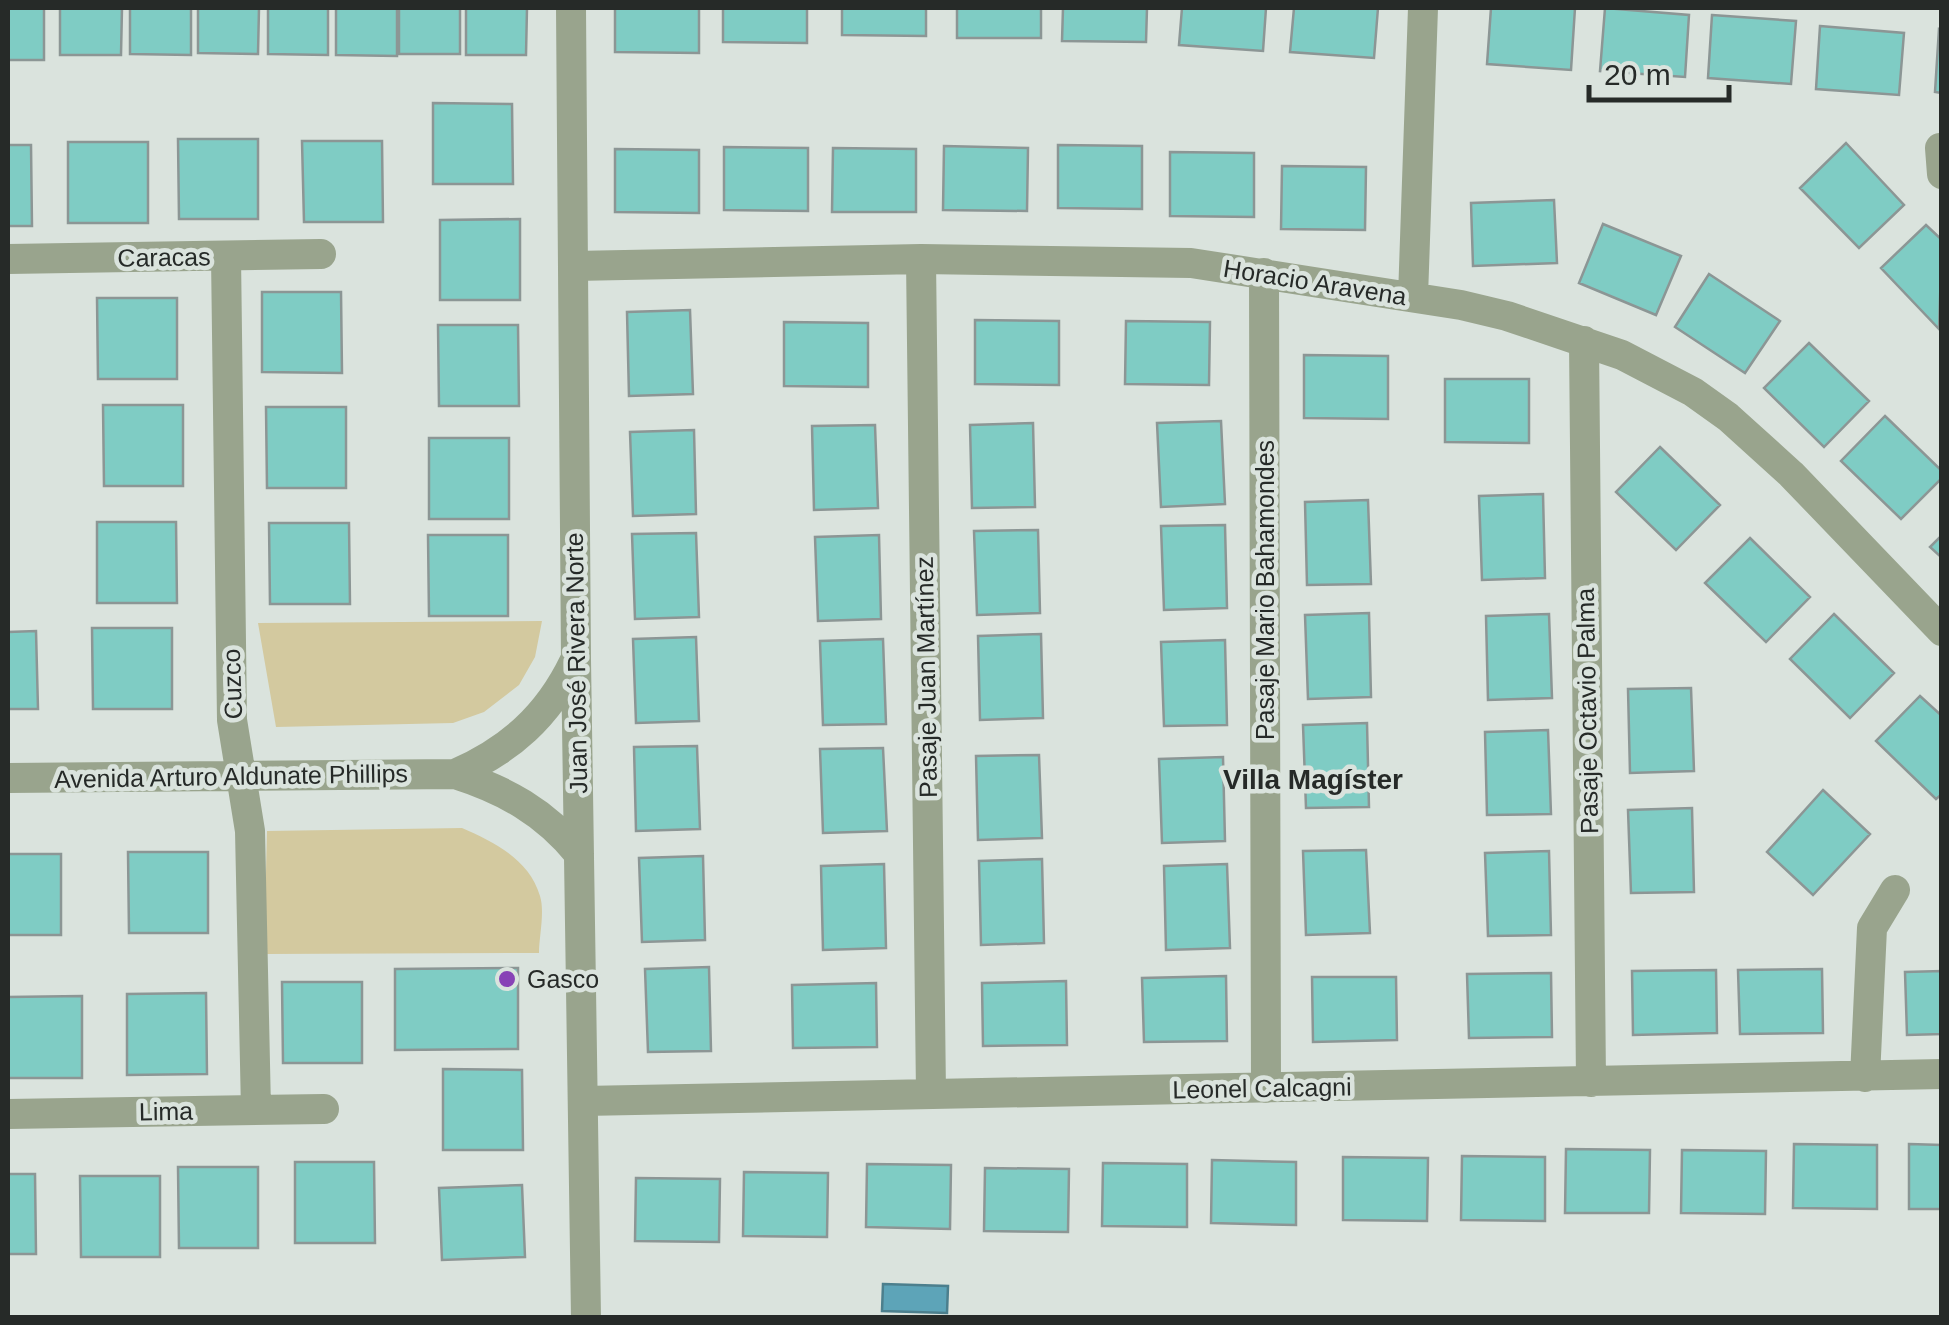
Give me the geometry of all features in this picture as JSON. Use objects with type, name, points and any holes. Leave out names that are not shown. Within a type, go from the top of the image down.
[{"type":"street","name":"Juan José Rivera Norte","points":[[571,8],[586,1318]]},
{"type":"street","points":[[1414,297],[1422,8]]},
{"type":"street","name":"Caracas","points":[[8,260],[321,254]]},
{"type":"street","name":"Cuzco","points":[[226,256],[232,720],[250,831],[256,1110]]},
{"type":"street","name":"Horacio Aravena","points":[[574,266],[922,260],[1191,262],[1508,316],[1584,341],[1658,372],[1728,417],[1790,474],[1942,631]]},
{"type":"street","name":"Pasaje Juan Martínez","points":[[922,260],[931,1094]]},
{"type":"street","name":"Pasaje Mario Bahamondes","points":[[1264,273],[1266,1088]]},
{"type":"street","name":"Pasaje Octavio Palma","points":[[1584,341],[1591,1082]]},
{"type":"street","name":"Avenida Arturo Aldunate Phillips","points":[[455,774],[503,750],[525,732],[562,687],[576,660]]},
{"type":"street","name":"Avenida Arturo Aldunate Phillips","points":[[8,778],[455,774],[524,802],[563,834],[579,854]]},
{"type":"street","points":[[1865,1077],[1872,928],[1895,890]]},
{"type":"street","name":"Leonel Calcagni","points":[[583,1101],[1942,1074]]},
{"type":"street","name":"Lima","points":[[8,1114],[324,1108]]},
{"type":"shaded area","points":[[542,621],[535,657],[519,685],[484,712],[453,723],[276,727],[258,623]]},
{"type":"shaded area","points":[[462,828],[509,853],[535,883],[542,909],[539,953],[264,954],[267,831]]},
{"type":"water","points":[[883,1284],[948,1286],[947,1313],[882,1311]]},
{"type":"building","points":[[8,8],[44,8],[44,60],[8,60]]},
{"type":"building","points":[[60,8],[122,8],[121,55],[60,55]]},
{"type":"building","points":[[130,8],[191,8],[191,55],[130,54]]},
{"type":"building","points":[[198,8],[259,8],[258,54],[198,53]]},
{"type":"building","points":[[268,8],[328,8],[328,55],[268,54]]},
{"type":"building","points":[[336,8],[397,8],[397,56],[336,55]]},
{"type":"building","points":[[399,8],[460,8],[460,54],[399,54]]},
{"type":"building","points":[[466,8],[527,8],[526,55],[466,55]]},
{"type":"building","points":[[615,8],[699,8],[699,53],[615,52]]},
{"type":"building","points":[[723,8],[807,8],[807,43],[723,42]]},
{"type":"building","points":[[842,8],[926,8],[926,36],[842,35]]},
{"type":"building","points":[[957,8],[1041,8],[1041,38],[957,38]]},
{"type":"building","points":[[1063,8],[1147,8],[1146,42],[1062,41]]},
{"type":"building","points":[[1182,8],[1266,8],[1263,51],[1179,45]]},
{"type":"building","points":[[1294,8],[1378,8],[1374,58],[1290,52]]},
{"type":"building","points":[[1491,8],[1575,8],[1571,70],[1487,64]]},
{"type":"building","points":[[1605,8],[1689,15],[1685,77],[1600,71]]},
{"type":"building","points":[[1712,15],[1796,21],[1791,84],[1708,78]]},
{"type":"building","points":[[1820,26],[1904,33],[1899,95],[1816,89]]},
{"type":"building","points":[[1939,29],[1942,30],[1942,93],[1935,92]]},
{"type":"building","points":[[433,103],[512,104],[513,184],[433,184]]},
{"type":"building","points":[[178,139],[258,139],[258,219],[179,219]]},
{"type":"building","points":[[302,141],[382,141],[383,222],[304,222]]},
{"type":"building","points":[[68,142],[148,142],[148,223],[68,223]]},
{"type":"building","points":[[1846,143],[1904,205],[1859,248],[1800,188]]},
{"type":"building","points":[[8,145],[31,145],[32,226],[8,226]]},
{"type":"building","points":[[1058,145],[1142,146],[1142,209],[1058,208]]},
{"type":"building","points":[[944,146],[1028,148],[1027,211],[943,210]]},
{"type":"building","points":[[724,147],[808,148],[808,211],[724,210]]},
{"type":"building","points":[[833,148],[916,149],[916,212],[832,212]]},
{"type":"building","points":[[615,149],[699,150],[699,213],[615,212]]},
{"type":"building","points":[[1170,152],[1254,153],[1254,217],[1170,216]]},
{"type":"building","points":[[1282,166],[1366,167],[1365,230],[1281,229]]},
{"type":"building","points":[[1554,200],[1557,263],[1473,266],[1471,203]]},
{"type":"building","points":[[520,219],[520,300],[440,300],[440,220]]},
{"type":"building","points":[[1603,224],[1681,256],[1656,315],[1579,283]]},
{"type":"building","points":[[1926,225],[1942,240],[1939,329],[1881,268]]},
{"type":"building","points":[[1709,274],[1780,321],[1745,373],[1675,327]]},
{"type":"building","points":[[262,292],[341,292],[342,373],[262,372]]},
{"type":"building","points":[[97,298],[177,298],[177,379],[98,379]]},
{"type":"building","points":[[690,310],[693,394],[629,396],[627,312]]},
{"type":"building","points":[[975,320],[1059,321],[1059,385],[975,384]]},
{"type":"building","points":[[1126,321],[1210,322],[1209,385],[1125,384]]},
{"type":"building","points":[[784,322],[868,323],[868,387],[784,386]]},
{"type":"building","points":[[438,325],[518,325],[519,406],[439,406]]},
{"type":"building","points":[[1809,343],[1869,401],[1824,447],[1764,388]]},
{"type":"building","points":[[1304,355],[1388,356],[1388,419],[1304,418]]},
{"type":"building","points":[[1445,379],[1529,379],[1529,443],[1445,442]]},
{"type":"building","points":[[103,405],[183,405],[183,486],[104,486]]},
{"type":"building","points":[[266,407],[346,407],[346,488],[267,488]]},
{"type":"building","points":[[1885,416],[1942,471],[1942,478],[1901,519],[1841,461]]},
{"type":"building","points":[[1221,421],[1225,504],[1161,507],[1157,423]]},
{"type":"building","points":[[1033,423],[1035,507],[972,508],[970,425]]},
{"type":"building","points":[[875,425],[878,508],[814,510],[812,426]]},
{"type":"building","points":[[694,430],[696,514],[633,516],[630,432]]},
{"type":"building","points":[[429,438],[509,438],[509,519],[429,519]]},
{"type":"building","points":[[1660,447],[1720,505],[1676,550],[1616,492]]},
{"type":"building","points":[[1543,494],[1545,578],[1482,580],[1479,496]]},
{"type":"building","points":[[1368,500],[1371,584],[1307,585],[1305,502]]},
{"type":"building","points":[[97,522],[176,522],[177,603],[97,603]]},
{"type":"building","points":[[269,523],[349,523],[350,604],[270,604]]},
{"type":"building","points":[[1225,525],[1227,608],[1164,610],[1161,526]]},
{"type":"building","points":[[1038,530],[1040,613],[977,615],[974,531]]},
{"type":"building","points":[[696,533],[699,617],[635,619],[632,534]]},
{"type":"building","points":[[428,535],[508,535],[508,616],[429,616]]},
{"type":"building","points":[[879,535],[881,619],[818,621],[815,537]]},
{"type":"building","points":[[1942,535],[1942,558],[1930,547]]},
{"type":"building","points":[[1750,538],[1810,597],[1766,642],[1705,583]]},
{"type":"building","points":[[1369,613],[1371,697],[1308,699],[1305,615]]},
{"type":"building","points":[[1549,614],[1552,698],[1488,700],[1486,616]]},
{"type":"building","points":[[1834,614],[1894,673],[1850,718],[1790,659]]},
{"type":"building","points":[[92,628],[172,628],[172,709],[93,709]]},
{"type":"building","points":[[36,631],[38,709],[8,709],[8,632]]},
{"type":"building","points":[[1041,634],[1043,718],[980,720],[978,636]]},
{"type":"building","points":[[696,637],[699,721],[636,723],[633,639]]},
{"type":"building","points":[[883,639],[886,724],[823,725],[820,641]]},
{"type":"building","points":[[1225,640],[1227,725],[1164,726],[1161,642]]},
{"type":"building","points":[[1691,688],[1694,771],[1630,773],[1628,689]]},
{"type":"building","points":[[1920,696],[1942,716],[1942,794],[1936,799],[1876,741]]},
{"type":"building","points":[[1367,723],[1369,807],[1306,808],[1303,725]]},
{"type":"building","points":[[1548,730],[1551,814],[1487,815],[1485,732]]},
{"type":"building","points":[[697,746],[700,829],[636,831],[634,747]]},
{"type":"building","points":[[883,748],[887,831],[823,833],[820,749]]},
{"type":"building","points":[[1039,755],[1042,838],[978,840],[976,756]]},
{"type":"building","points":[[1223,757],[1225,841],[1162,843],[1159,759]]},
{"type":"building","points":[[1823,790],[1870,834],[1813,895],[1767,852]]},
{"type":"building","points":[[1692,808],[1694,892],[1631,893],[1628,810]]},
{"type":"building","points":[[1366,850],[1370,933],[1306,935],[1303,851]]},
{"type":"building","points":[[1549,851],[1551,935],[1488,936],[1485,853]]},
{"type":"building","points":[[128,852],[208,852],[208,933],[129,933]]},
{"type":"building","points":[[8,854],[61,854],[61,935],[8,935]]},
{"type":"building","points":[[703,856],[705,940],[642,942],[639,858]]},
{"type":"building","points":[[1042,859],[1044,943],[981,945],[979,861]]},
{"type":"building","points":[[884,864],[886,948],[823,950],[821,866]]},
{"type":"building","points":[[1227,864],[1230,948],[1166,950],[1164,866]]},
{"type":"building","points":[[709,967],[711,1051],[648,1052],[645,969]]},
{"type":"building","points":[[518,968],[518,1049],[395,1050],[395,969]]},
{"type":"building","points":[[1822,969],[1823,1033],[1740,1034],[1738,970]]},
{"type":"building","points":[[1716,970],[1717,1033],[1633,1035],[1632,971]]},
{"type":"building","points":[[1942,971],[1942,1034],[1907,1035],[1905,972]]},
{"type":"building","points":[[1551,973],[1552,1037],[1469,1038],[1467,974]]},
{"type":"building","points":[[1226,976],[1227,1041],[1144,1042],[1142,978]]},
{"type":"building","points":[[1312,977],[1396,977],[1397,1040],[1313,1042]]},
{"type":"building","points":[[1066,981],[1067,1045],[983,1046],[982,983]]},
{"type":"building","points":[[282,982],[362,982],[362,1063],[283,1063]]},
{"type":"building","points":[[876,983],[877,1047],[793,1048],[792,985]]},
{"type":"building","points":[[206,993],[207,1074],[127,1075],[127,994]]},
{"type":"building","points":[[82,996],[82,1078],[8,1078],[8,997]]},
{"type":"building","points":[[443,1069],[522,1070],[523,1150],[443,1150]]},
{"type":"building","points":[[1794,1144],[1877,1145],[1877,1209],[1793,1208]]},
{"type":"building","points":[[1909,1144],[1942,1145],[1942,1209],[1909,1209]]},
{"type":"building","points":[[1566,1149],[1650,1150],[1649,1213],[1565,1213]]},
{"type":"building","points":[[1682,1150],[1766,1151],[1765,1214],[1681,1213]]},
{"type":"building","points":[[1462,1156],[1545,1157],[1545,1221],[1461,1220]]},
{"type":"building","points":[[1343,1157],[1428,1158],[1427,1221],[1343,1220]]},
{"type":"building","points":[[1212,1160],[1296,1162],[1296,1225],[1211,1223]]},
{"type":"building","points":[[295,1162],[374,1162],[375,1243],[295,1243]]},
{"type":"building","points":[[1103,1163],[1187,1164],[1187,1227],[1102,1226]]},
{"type":"building","points":[[867,1164],[951,1165],[950,1229],[866,1227]]},
{"type":"building","points":[[178,1167],[258,1167],[258,1248],[179,1248]]},
{"type":"building","points":[[985,1168],[1069,1169],[1068,1232],[984,1231]]},
{"type":"building","points":[[744,1172],[828,1173],[827,1237],[743,1236]]},
{"type":"building","points":[[8,1174],[35,1174],[36,1254],[8,1254]]},
{"type":"building","points":[[80,1176],[160,1176],[160,1257],[81,1257]]},
{"type":"building","points":[[636,1178],[720,1179],[719,1242],[635,1241]]},
{"type":"building","points":[[522,1185],[525,1257],[442,1260],[439,1188]]},
{"type":"place","name":"Gasco","points":[[507,979]]},
{"type":"district","name":"Villa Magíster","points":[[1313,779]]}]
